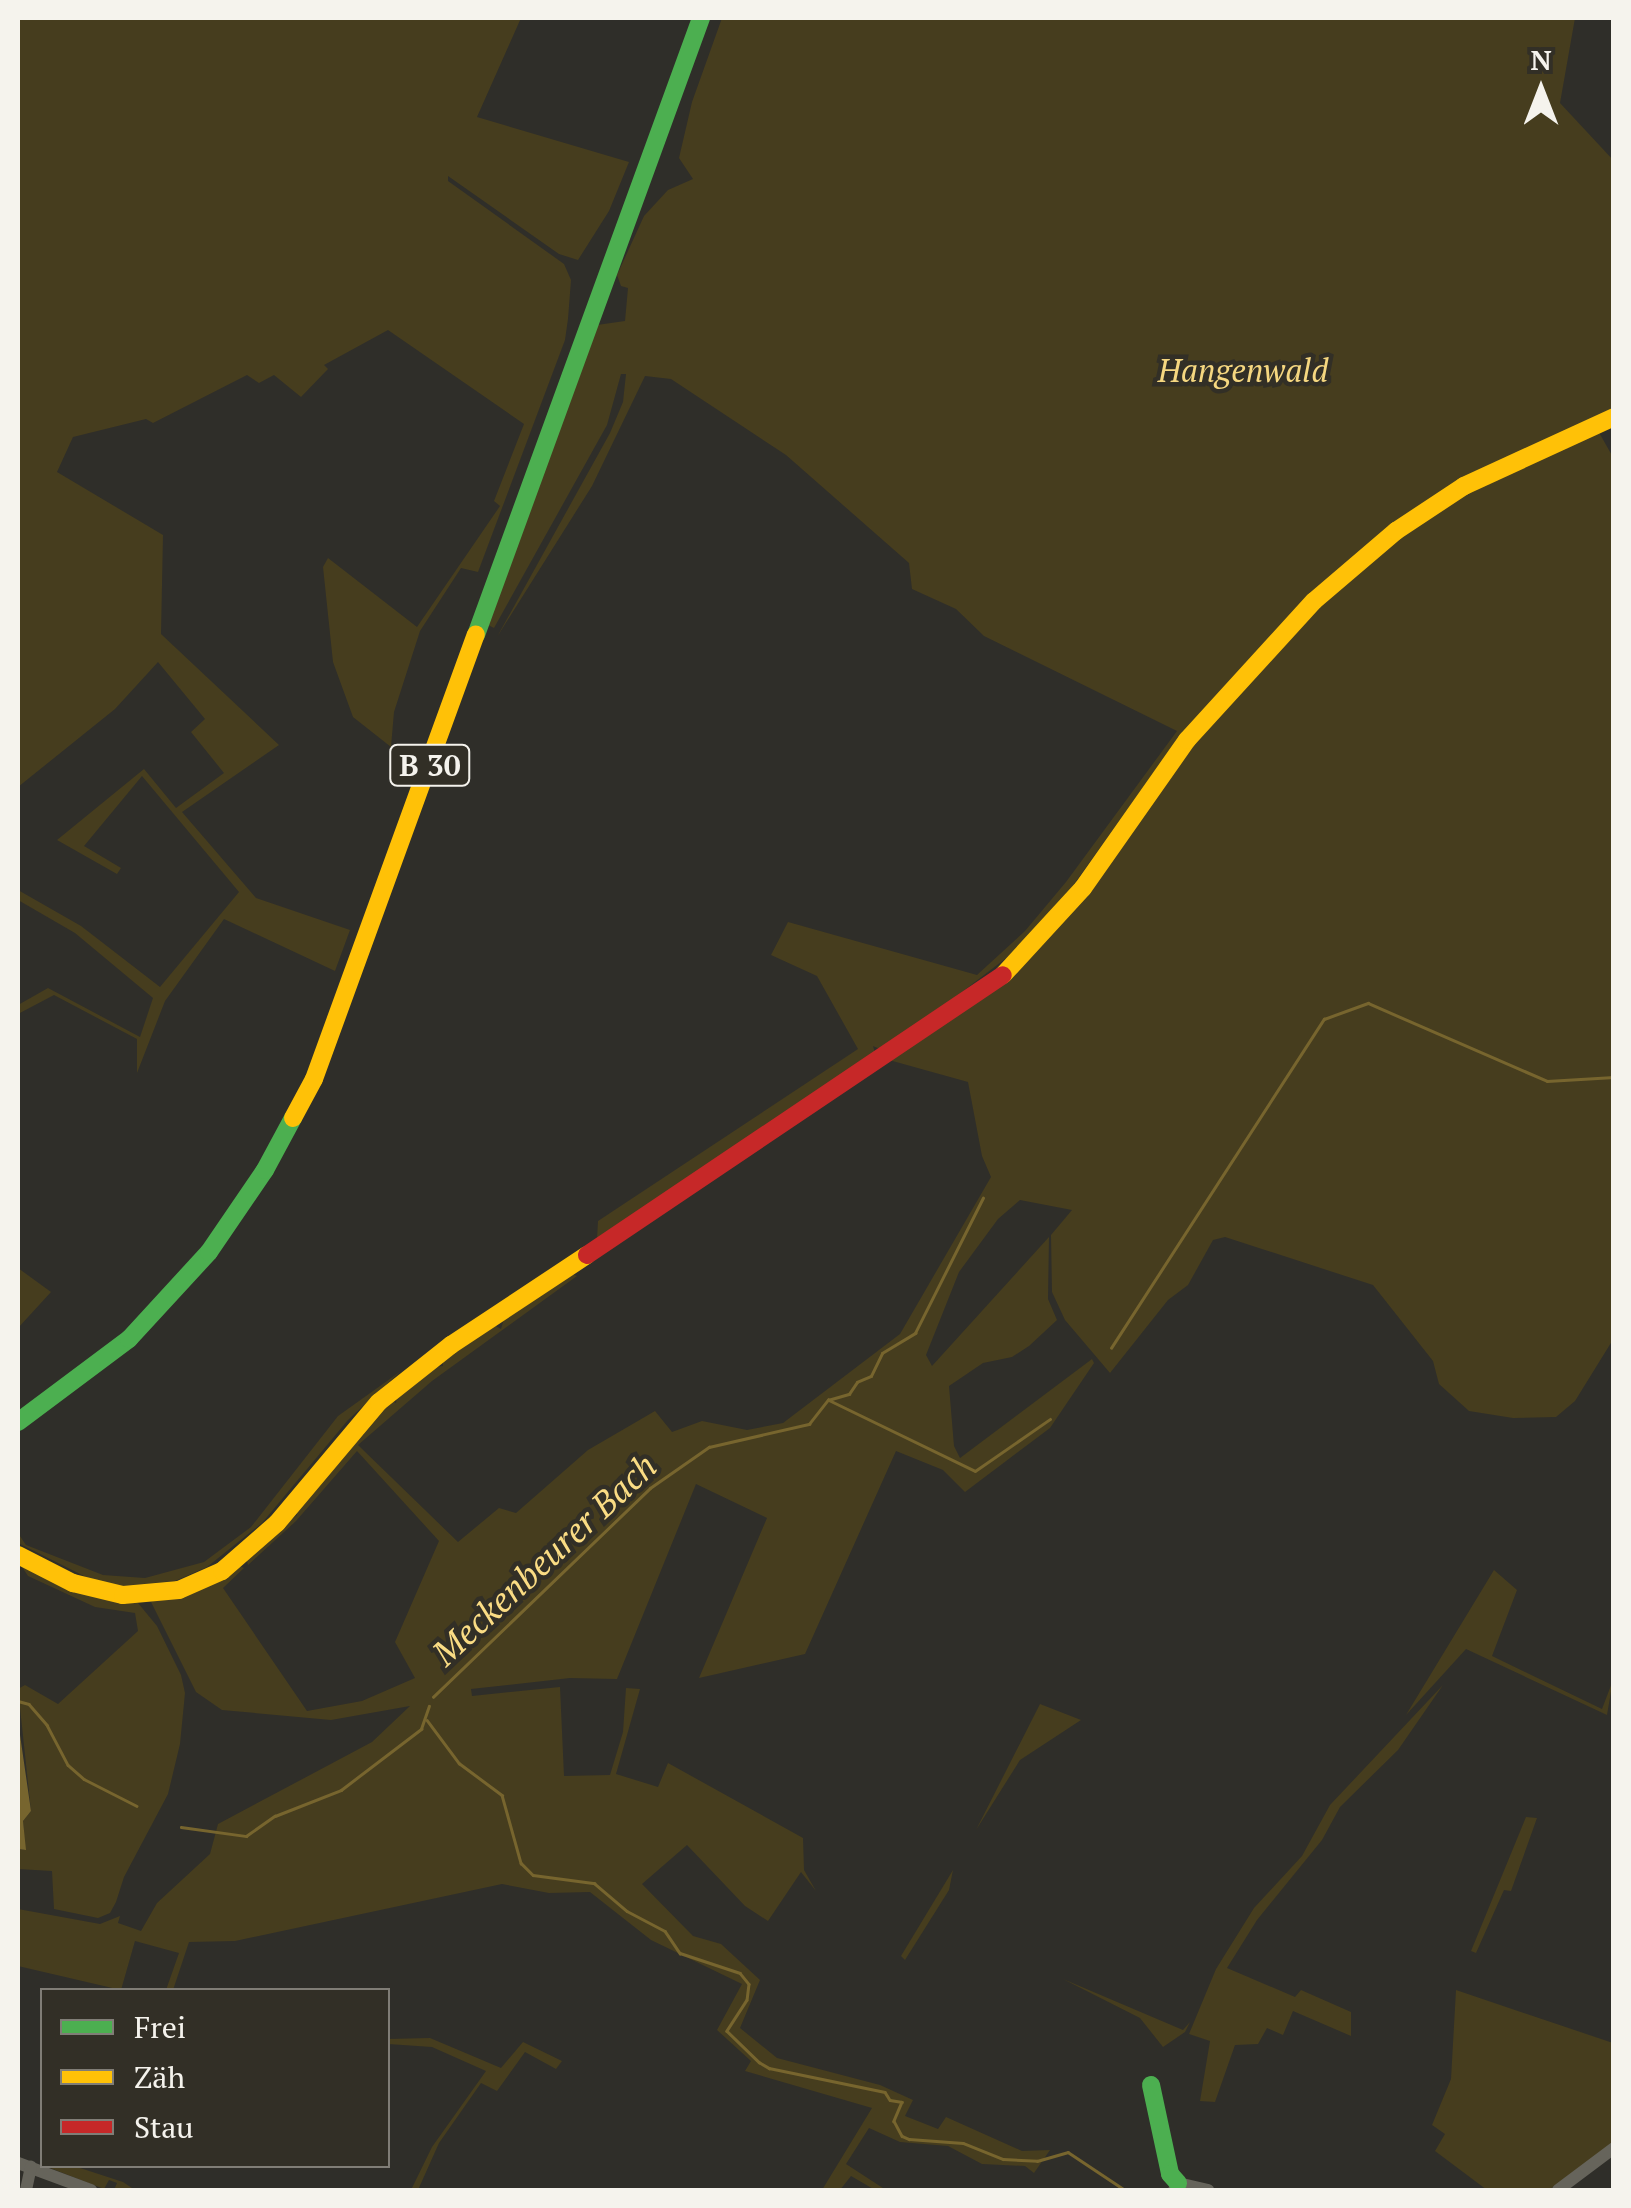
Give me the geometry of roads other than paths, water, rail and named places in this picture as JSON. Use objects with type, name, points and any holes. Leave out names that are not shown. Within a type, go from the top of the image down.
[{"type":"street","name":"B 30","points":[[18,1422],[129,1339],[209,1252],[265,1170],[314,1079],[701,18]]},
{"type":"street","points":[[18,1555],[73,1582],[124,1595],[178,1590],[222,1572],[277,1523],[379,1402],[451,1346],[995,984],[1084,888],[1186,740],[1314,601],[1396,531],[1477,480],[1614,418]]},
{"type":"street","points":[[1151,2085],[1176,2187],[1208,2190]]},
{"type":"street","points":[[1558,2190],[1614,2148]]},
{"type":"street","points":[[26,2190],[24,2165],[91,2190]]},
{"type":"waterway","points":[[1111,1348],[1324,1019],[1368,1003],[1547,1081],[1614,1077]]},
{"type":"waterway","name":"Meckenbeurer Bach","points":[[433,1697],[650,1488],[709,1447],[809,1424],[828,1400],[849,1394],[857,1382],[871,1376],[882,1353],[915,1333],[983,1198]]},
{"type":"waterway","points":[[829,1400],[975,1471],[1050,1419]]},
{"type":"waterway","name":"Meckenbeurer Bach","points":[[18,1701],[29,1704],[47,1725],[68,1765],[84,1779],[137,1806]]},
{"type":"waterway","name":"Meckenbeurer Bach","points":[[181,1827],[246,1836],[275,1816],[341,1790],[421,1729],[429,1706]]},
{"type":"waterway","points":[[427,1720],[459,1763],[502,1795],[521,1863],[533,1875],[594,1883],[627,1911],[665,1931],[680,1953],[740,1973],[749,1984],[747,2000],[727,2031],[759,2062],[769,2068],[885,2092],[890,2100],[902,2102],[894,2121],[902,2136],[909,2139],[963,2143],[1003,2159],[1037,2161],[1068,2152],[1125,2190]]},
{"type":"park label","name":"Hangenwald","points":[[1243,370]]}]
